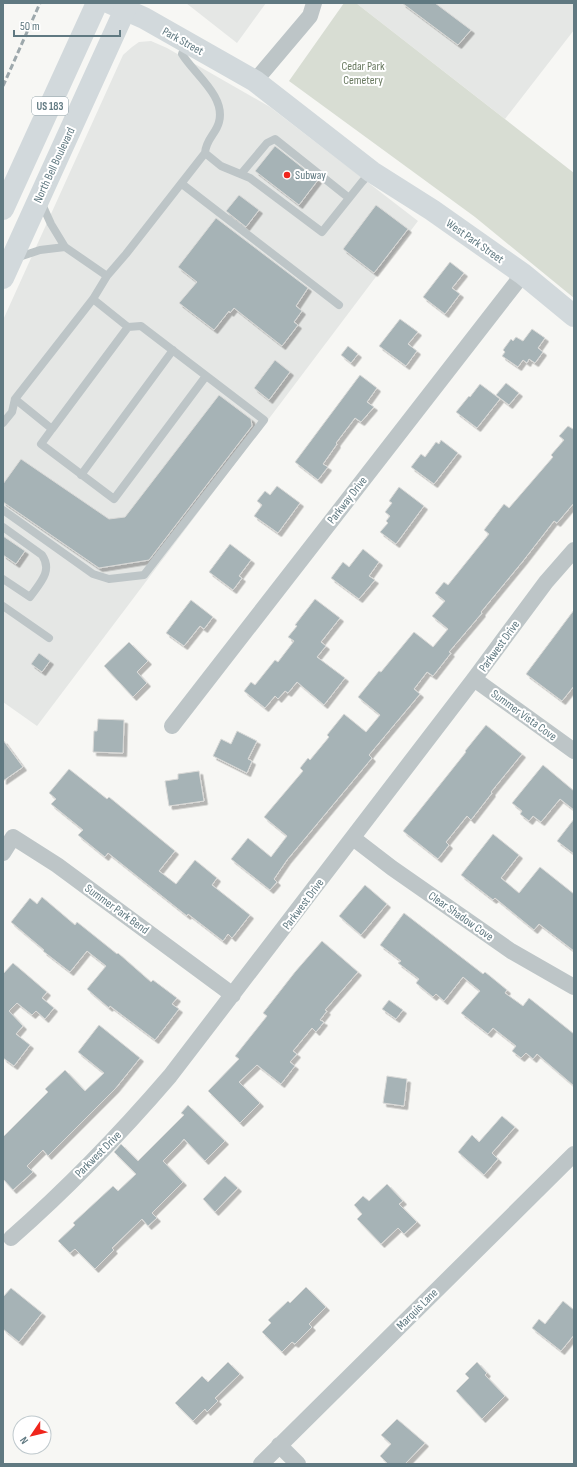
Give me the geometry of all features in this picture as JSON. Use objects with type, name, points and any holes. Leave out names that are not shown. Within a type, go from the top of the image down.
[{"type":"street","name":"US 183","points":[[3,209],[97,3]]},
{"type":"street","points":[[255,81],[310,16],[314,3]]},
{"type":"street","name":"Park Street","points":[[121,5],[255,81],[372,172]]},
{"type":"street","name":"North Bell Boulevard","points":[[7,269],[39,198],[121,5]]},
{"type":"street","name":"West Park Street","points":[[372,172],[432,210],[523,274],[574,316]]},
{"type":"street","name":"Parkway Drive","points":[[172,726],[523,274]]},
{"type":"street","name":"Parkwest Drive","points":[[11,1238],[38,1214],[132,1120],[170,1076],[354,838],[546,582],[574,550]]},
{"type":"street","name":"Summer Vista Cove","points":[[474,679],[574,751]]},
{"type":"street","name":"Summer Park Bend","points":[[3,853],[13,837],[57,865],[233,995]]},
{"type":"street","name":"Clear Shadow Cove","points":[[354,838],[392,868],[511,951],[574,987]]},
{"type":"street","name":"Marquis Lane","points":[[261,1464],[574,1154]]},
{"type":"street","points":[[279,1445],[298,1464]]},
{"type":"lane","points":[[3,423],[12,412],[15,399],[93,299],[107,276],[182,184],[205,153],[206,145],[219,123],[220,111],[216,98],[182,54],[187,43]]},
{"type":"lane","points":[[241,174],[267,143],[275,139],[349,198]]},
{"type":"lane","points":[[205,153],[220,166],[250,178],[322,232],[372,172]]},
{"type":"lane","points":[[182,184],[339,305]]},
{"type":"lane","points":[[39,198],[51,224],[65,247],[107,276]]},
{"type":"lane","points":[[7,269],[40,250],[65,247]]},
{"type":"lane","points":[[3,510],[93,574],[109,579],[144,574],[264,420],[141,326],[128,327],[93,299]]},
{"type":"lane","points":[[128,327],[41,444],[114,499],[206,376]]},
{"type":"lane","points":[[81,475],[172,350]]},
{"type":"lane","points":[[15,399],[52,429]]},
{"type":"lane","points":[[3,527],[42,555],[46,561],[47,571],[30,596],[3,579]]},
{"type":"lane","points":[[3,606],[49,638]]},
{"type":"shaded area","points":[[186,3],[266,3],[237,43]]},
{"type":"shaded area","points":[[356,3],[574,3],[574,30],[505,119]]},
{"type":"shaded area","points":[[151,41],[167,48],[270,107],[418,221],[37,726],[3,702],[3,320],[123,55],[139,42]]},
{"type":"green space","name":"Cedar Park Cemetery","points":[[344,3],[356,3],[574,173],[574,298],[475,217],[289,81]]},
{"type":"building","points":[[402,3],[435,3],[471,30],[458,45]]},
{"type":"building","name":"Subway","points":[[275,146],[318,180],[299,205],[255,171]]},
{"type":"building","points":[[239,195],[259,210],[246,227],[226,211]]},
{"type":"building","points":[[376,205],[408,229],[374,273],[343,249]]},
{"type":"building","points":[[216,218],[308,288],[296,306],[302,311],[294,322],[298,325],[282,346],[234,308],[230,313],[229,311],[214,330],[179,303],[197,282],[178,267]]},
{"type":"building","points":[[450,262],[464,273],[452,288],[460,294],[445,314],[423,297]]},
{"type":"building","points":[[400,319],[418,332],[408,344],[417,351],[406,366],[379,346]]},
{"type":"building","points":[[532,329],[545,338],[538,348],[543,352],[535,363],[529,359],[527,363],[523,360],[518,367],[502,356],[505,352],[503,350],[511,339],[513,341],[516,337],[523,341]]},
{"type":"building","points":[[348,346],[358,354],[351,363],[341,355]]},
{"type":"building","points":[[275,360],[290,372],[269,400],[254,388]]},
{"type":"building","points":[[360,375],[377,388],[367,402],[374,407],[361,422],[355,418],[336,443],[337,444],[323,464],[328,467],[318,480],[295,462]]},
{"type":"building","points":[[506,383],[519,393],[509,405],[496,395]]},
{"type":"building","points":[[480,384],[500,399],[477,428],[456,412]]},
{"type":"building","points":[[219,395],[251,419],[252,426],[149,560],[99,568],[3,502],[3,484],[21,459],[109,519],[125,517]]},
{"type":"building","points":[[568,426],[573,429],[574,428],[574,503],[557,523],[554,521],[481,612],[482,613],[449,652],[451,653],[433,676],[427,672],[414,689],[420,694],[369,755],[372,758],[287,860],[274,879],[277,882],[270,890],[231,859],[248,838],[271,857],[287,836],[264,817],[303,771],[300,768],[308,758],[310,760],[329,737],[327,735],[344,714],[366,732],[380,715],[358,697],[414,632],[433,647],[448,629],[432,616],[445,601],[435,593],[444,582],[448,585],[489,534],[484,530],[504,504],[509,508],[553,457],[551,455],[564,440],[559,436]]},
{"type":"building","points":[[441,440],[458,453],[434,484],[411,467],[421,454],[425,457],[436,442],[439,444]]},
{"type":"building","points":[[277,486],[300,503],[278,533],[254,516],[262,505],[257,501],[265,491],[270,495]]},
{"type":"building","points":[[399,487],[424,506],[396,544],[380,532],[388,523],[386,521],[390,516],[385,512],[392,503],[389,501]]},
{"type":"building","points":[[3,536],[25,551],[16,564],[3,555]]},
{"type":"building","points":[[230,544],[251,560],[239,576],[242,578],[233,590],[209,572]]},
{"type":"building","points":[[363,549],[379,562],[369,576],[375,580],[359,599],[331,578],[343,562],[349,567]]},
{"type":"building","points":[[315,599],[340,618],[321,642],[326,646],[317,657],[345,678],[324,705],[297,682],[288,693],[285,691],[278,699],[275,696],[265,708],[244,691],[251,682],[255,685],[275,660],[278,662],[294,641],[288,637],[297,626],[295,625]]},
{"type":"building","points":[[191,600],[213,617],[204,629],[200,626],[184,646],[166,633]]},
{"type":"building","points":[[574,610],[574,686],[562,701],[526,674]]},
{"type":"building","points":[[129,642],[148,661],[137,672],[147,683],[133,697],[104,666]]},
{"type":"building","points":[[39,653],[50,661],[42,672],[31,664]]},
{"type":"building","points":[[98,719],[124,720],[123,753],[93,752],[94,731],[97,731]]},
{"type":"building","points":[[486,725],[522,754],[491,792],[492,793],[471,820],[467,816],[446,842],[449,845],[438,859],[403,831]]},
{"type":"building","points":[[237,731],[257,741],[248,759],[252,761],[247,773],[213,756],[221,739],[231,744]]},
{"type":"building","points":[[3,740],[23,767],[3,781]]},
{"type":"building","points":[[543,765],[574,791],[574,810],[560,799],[541,822],[533,816],[529,821],[520,814],[522,811],[512,803]]},
{"type":"building","points":[[69,769],[107,799],[109,797],[175,851],[159,871],[176,884],[195,860],[217,878],[212,885],[250,915],[232,938],[228,934],[223,941],[188,914],[187,916],[108,853],[105,857],[78,835],[83,830],[51,804],[56,799],[49,793]]},
{"type":"building","points":[[199,771],[204,801],[169,806],[165,781],[178,779],[178,774]]},
{"type":"building","points":[[574,819],[574,854],[557,841]]},
{"type":"building","points":[[493,834],[519,855],[501,878],[519,893],[540,867],[574,894],[574,951],[539,924],[534,930],[495,898],[493,900],[461,875]]},
{"type":"building","points":[[365,885],[387,904],[361,935],[339,916]]},
{"type":"building","points":[[42,897],[75,925],[77,922],[117,954],[118,953],[151,982],[153,980],[177,998],[172,1004],[179,1009],[155,1040],[110,1006],[109,1008],[87,989],[106,966],[87,951],[70,972],[43,951],[44,950],[11,922],[30,898],[37,904]]},
{"type":"building","points":[[404,913],[483,974],[485,972],[507,990],[505,993],[523,1006],[529,998],[574,1034],[574,1086],[537,1054],[533,1059],[526,1053],[521,1058],[512,1051],[516,1046],[493,1028],[488,1034],[461,1013],[480,991],[463,977],[444,1001],[436,994],[433,997],[416,983],[419,979],[398,963],[401,961],[380,945]]},
{"type":"building","points":[[322,941],[358,972],[325,1010],[327,1011],[320,1020],[324,1022],[316,1032],[312,1028],[293,1051],[297,1054],[290,1062],[295,1066],[281,1084],[257,1065],[239,1082],[260,1103],[240,1123],[208,1091],[239,1059],[235,1056],[267,1016],[263,1013],[295,972]]},
{"type":"building","points":[[13,963],[47,992],[42,998],[54,1008],[45,1019],[36,1011],[32,1015],[17,1003],[9,1011],[23,1026],[16,1034],[30,1045],[14,1066],[3,1058],[3,974]]},
{"type":"building","points":[[389,1000],[403,1010],[396,1019],[382,1009]]},
{"type":"building","points":[[99,1025],[140,1058],[115,1089],[48,1156],[43,1150],[27,1166],[33,1172],[13,1190],[3,1179],[3,1137],[48,1092],[45,1089],[65,1070],[85,1091],[104,1073],[78,1052]]},
{"type":"building","points":[[387,1076],[407,1079],[404,1106],[383,1103]]},
{"type":"building","points":[[188,1105],[225,1141],[205,1161],[184,1139],[163,1161],[183,1182],[152,1213],[157,1218],[148,1226],[142,1219],[112,1248],[114,1250],[95,1269],[75,1249],[70,1253],[58,1241],[75,1225],[73,1223],[113,1186],[118,1191],[136,1174],[114,1152],[121,1144],[138,1161],[184,1115],[181,1113]]},
{"type":"building","points":[[502,1116],[515,1127],[492,1153],[498,1159],[484,1175],[458,1152],[472,1135],[479,1142]]},
{"type":"building","points":[[225,1176],[238,1188],[215,1212],[203,1199]]},
{"type":"building","points":[[387,1184],[403,1201],[399,1204],[417,1222],[404,1234],[398,1228],[381,1244],[357,1219],[362,1214],[354,1205],[363,1196],[369,1201]]},
{"type":"building","points":[[306,1287],[326,1307],[309,1324],[312,1327],[295,1344],[292,1342],[282,1352],[262,1332],[271,1323],[268,1320],[288,1301],[290,1303]]},
{"type":"building","points":[[11,1288],[42,1313],[19,1342],[3,1329],[3,1297]]},
{"type":"building","points":[[563,1301],[574,1310],[574,1335],[561,1351],[532,1328],[539,1319],[545,1324]]},
{"type":"building","points":[[228,1362],[240,1374],[215,1398],[218,1401],[207,1412],[205,1409],[193,1421],[175,1403],[202,1376],[208,1382]]},
{"type":"building","points":[[477,1362],[487,1373],[485,1375],[505,1396],[482,1419],[456,1391],[469,1378],[465,1374]]},
{"type":"building","points":[[397,1419],[425,1443],[405,1464],[388,1464],[380,1456],[391,1444],[381,1435]]},
{"type":"railway","points":[[3,86],[40,3]]},
{"type":"place","name":"Subway","points":[[287,175]]}]
